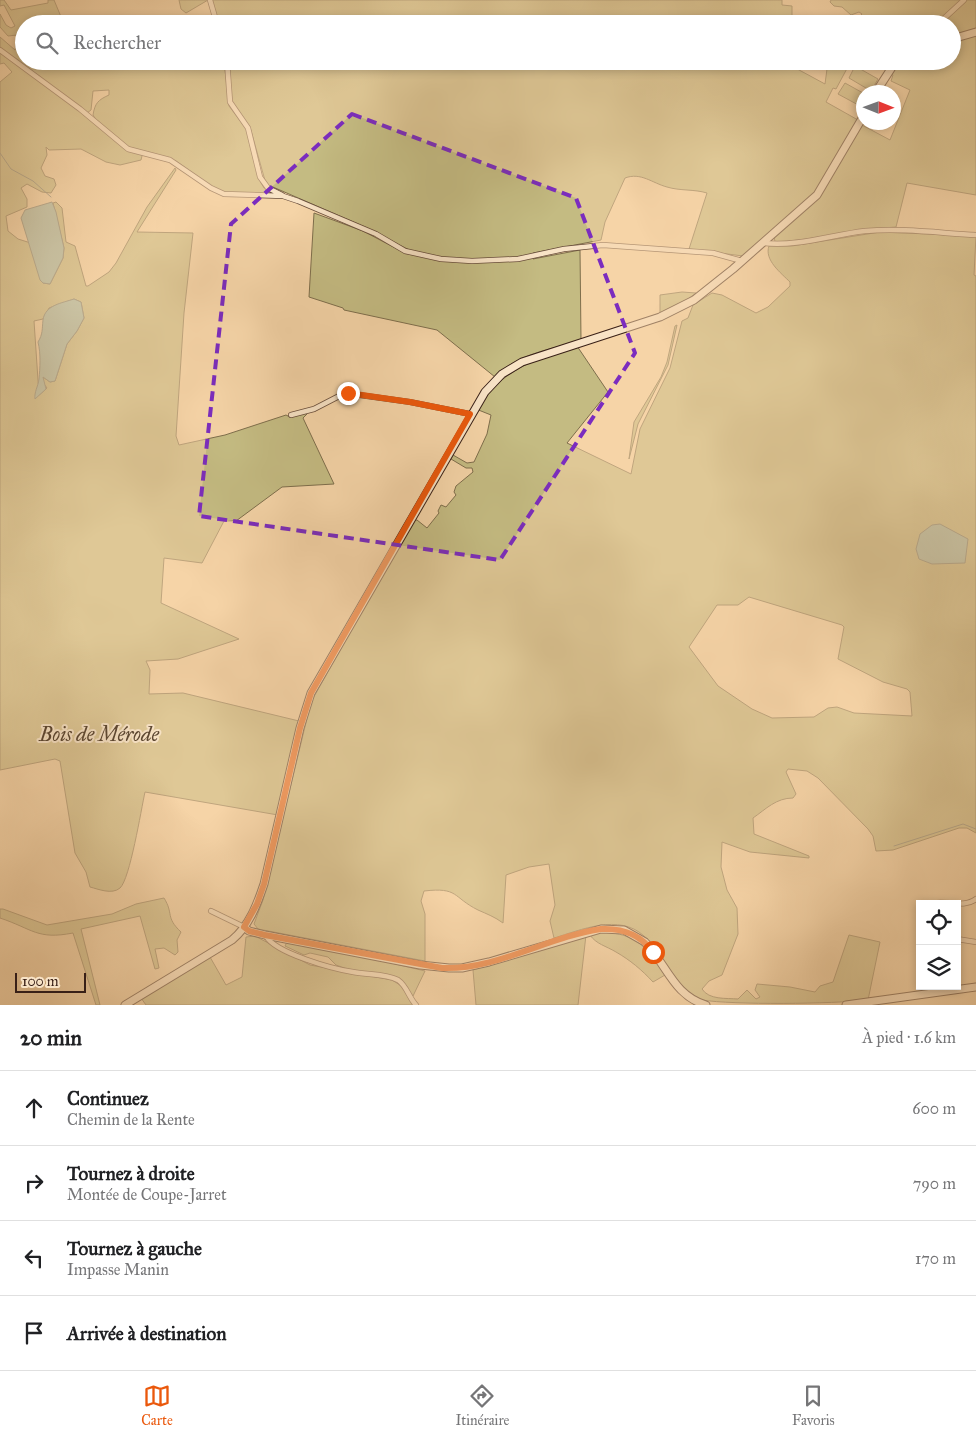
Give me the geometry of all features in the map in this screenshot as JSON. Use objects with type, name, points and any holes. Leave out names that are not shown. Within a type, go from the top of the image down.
[{"type":"main road","points":[[961,36],[976,32]]},
{"type":"main road","points":[[881,85],[890,70]]},
{"type":"main road","points":[[125,1005],[232,940],[244,927],[257,904],[264,884],[302,721],[311,693],[470,414],[491,384],[515,366],[535,357],[671,313],[694,300],[742,261],[823,188],[856,129]]},
{"type":"main road","points":[[244,927],[249,931],[265,935],[420,965],[449,968],[462,968],[489,962],[592,930],[618,929],[630,933],[645,942],[680,990],[694,1000],[706,1005]]},
{"type":"main road","points":[[846,1005],[976,987]]},
{"type":"street","points":[[210,0],[214,15]]},
{"type":"street","points":[[948,15],[964,0]]},
{"type":"street","points":[[0,50],[15,61]]},
{"type":"street","points":[[28,70],[124,146],[136,152],[170,160],[218,192],[232,196],[283,196]]},
{"type":"street","points":[[228,70],[230,102],[248,128],[260,177],[268,188],[376,234],[405,251],[441,259],[472,261],[518,259],[564,249],[603,245],[714,253],[742,261]]},
{"type":"street","points":[[762,243],[791,244],[863,232],[893,230],[976,235]]},
{"type":"street","points":[[291,414],[314,409],[345,393],[410,402],[470,414]]},
{"type":"street","points":[[961,903],[969,904],[976,899]]},
{"type":"street","points":[[211,911],[244,927]]},
{"type":"street","points":[[265,935],[272,944],[301,957],[345,971],[381,975],[399,981],[416,1005]]},
{"type":"street","points":[[961,940],[976,942]]},
{"type":"highlighted area","points":[[352,114],[576,198],[635,353],[500,560],[199,516],[231,224]]},
{"type":"green space","points":[[0,0],[4,0],[11,10],[48,3],[48,0],[54,0],[60,15],[15,15],[15,26],[4,5],[0,6]]},
{"type":"green space","points":[[179,0],[208,0],[186,13],[181,9]]},
{"type":"green space","points":[[208,0],[782,0],[782,5],[792,6],[792,15],[215,15]]},
{"type":"green space","points":[[831,0],[976,0],[976,195],[907,183],[896,227],[775,242],[774,236],[806,208],[856,130],[871,130],[890,140],[894,130],[901,130],[901,112],[910,90],[891,81],[893,75],[886,70],[961,70],[961,15],[861,15],[859,12],[851,15],[842,7],[834,6],[830,2]]},
{"type":"green space","points":[[0,14],[6,25],[11,28],[15,26],[15,35],[8,36],[0,27]]},
{"type":"green space","name":"Bois de Mérode","points":[[0,37],[15,50],[15,70],[225,70],[229,106],[247,130],[261,183],[264,188],[272,191],[272,194],[225,193],[214,188],[176,161],[143,152],[141,160],[120,165],[106,162],[81,149],[49,150],[46,147],[47,155],[41,168],[45,176],[54,179],[56,185],[51,193],[42,192],[27,184],[21,188],[27,199],[27,207],[6,216],[8,231],[18,239],[34,244],[40,259],[37,266],[43,283],[50,284],[63,258],[64,248],[53,203],[56,202],[62,208],[66,242],[75,246],[86,286],[88,286],[109,272],[116,263],[147,207],[175,168],[176,170],[137,232],[193,233],[184,313],[176,436],[179,445],[225,435],[286,415],[290,417],[305,413],[307,414],[303,418],[334,484],[282,487],[236,521],[224,521],[202,563],[164,558],[161,603],[239,639],[178,659],[146,661],[150,670],[149,694],[183,693],[299,721],[278,815],[145,792],[128,872],[120,888],[113,891],[90,887],[86,872],[75,853],[60,761],[55,759],[0,770],[0,82],[12,72],[4,63],[0,64]],"holes":[[[46,82],[87,113],[91,110],[93,91],[109,90],[109,95],[100,100],[96,105],[93,115],[97,121],[95,122],[46,86]],[[74,299],[81,302],[84,318],[67,344],[55,381],[50,382],[43,377],[42,381],[47,388],[39,395],[34,321],[43,319],[49,308]]]},
{"type":"green space","points":[[229,70],[799,70],[825,84],[827,70],[846,70],[836,89],[833,88],[826,102],[856,119],[856,123],[816,191],[743,256],[689,249],[707,193],[672,188],[636,176],[625,178],[605,222],[601,240],[533,253],[533,259],[580,250],[581,340],[524,358],[513,363],[495,377],[437,330],[344,310],[343,308],[309,297],[314,213],[363,231],[403,252],[421,256],[365,227],[266,184],[250,127],[232,104]]},
{"type":"green space","points":[[853,70],[862,70],[878,79],[874,85],[861,85],[849,78]]},
{"type":"green space","points":[[845,83],[856,89],[856,104],[838,94]]},
{"type":"green space","points":[[880,232],[976,236],[974,275],[976,276],[976,833],[967,828],[959,828],[893,850],[876,851],[873,836],[868,829],[818,778],[807,771],[788,769],[786,772],[796,794],[793,798],[787,798],[771,805],[753,818],[754,834],[809,856],[809,858],[750,852],[722,842],[721,867],[727,890],[737,908],[738,934],[722,975],[709,981],[702,989],[705,993],[718,998],[738,999],[747,990],[756,999],[760,997],[755,990],[757,984],[790,987],[815,992],[820,986],[833,982],[849,935],[880,942],[868,1000],[736,1003],[702,1000],[683,987],[651,943],[634,929],[623,925],[600,925],[554,938],[550,921],[555,905],[549,864],[529,867],[506,875],[503,923],[450,892],[444,890],[424,891],[421,901],[425,914],[425,961],[258,929],[254,924],[263,900],[311,702],[413,520],[417,520],[427,528],[439,513],[441,505],[446,507],[456,495],[454,492],[456,486],[473,472],[472,468],[466,468],[451,459],[453,455],[467,463],[474,462],[487,434],[491,415],[476,409],[497,384],[508,375],[546,356],[577,346],[608,392],[567,443],[631,474],[640,429],[670,368],[682,321],[688,318],[693,305],[712,293],[722,295],[756,313],[768,307],[790,286],[790,282],[771,261],[768,251],[769,246],[792,246]],"holes":[[[749,597],[844,627],[838,659],[883,682],[907,689],[910,692],[912,716],[854,713],[837,707],[828,708],[814,717],[772,718],[752,709],[718,686],[689,647],[717,605],[738,605]]]},
{"type":"green space","points":[[682,292],[696,293],[673,310],[660,313],[660,295]]},
{"type":"green space","points":[[677,325],[668,365],[638,424],[629,459],[634,422],[661,377],[667,362],[675,326]]},
{"type":"green space","points":[[164,898],[173,923],[181,932],[177,940],[178,952],[175,955],[164,948],[155,949],[159,968],[155,969],[140,916],[81,929],[100,1005],[96,1005],[73,933],[61,935],[43,934],[0,918],[0,909],[3,909],[47,925],[112,914],[136,904]]},
{"type":"green space","points":[[602,932],[614,933],[633,939],[646,950],[665,975],[653,982],[631,962],[598,943],[590,935]]},
{"type":"green space","points":[[586,935],[578,1005],[476,1005],[473,970]]},
{"type":"green space","points":[[255,936],[310,965],[392,980],[403,987],[414,1005],[146,1005],[141,998],[210,957],[226,985],[242,977],[246,937]]},
{"type":"green space","points":[[287,942],[425,971],[413,996],[398,979],[350,970],[336,965],[328,957],[310,953],[304,955],[285,946]]},
{"type":"shaded area","points":[[52,202],[64,248],[63,258],[50,284],[43,283],[40,280],[21,218],[25,210]]},
{"type":"shaded area","points":[[74,299],[81,302],[84,318],[67,344],[55,381],[50,382],[43,377],[46,389],[35,399],[40,370],[38,342],[42,334],[44,315],[55,305]]},
{"type":"shaded area","points":[[940,524],[968,539],[965,563],[932,564],[919,559],[916,549],[920,534],[932,525]]},
{"type":"waterway","points":[[0,153],[11,169],[33,181],[51,197]]},
{"type":"waterway","points":[[894,846],[963,824],[976,829]]},
{"type":"route","points":[[348,393],[462,410],[470,414],[311,693],[300,728],[264,884],[257,904],[244,927],[249,931],[265,935],[442,968],[462,968],[489,962],[592,930],[609,928],[624,930],[638,937],[653,952]]}]
